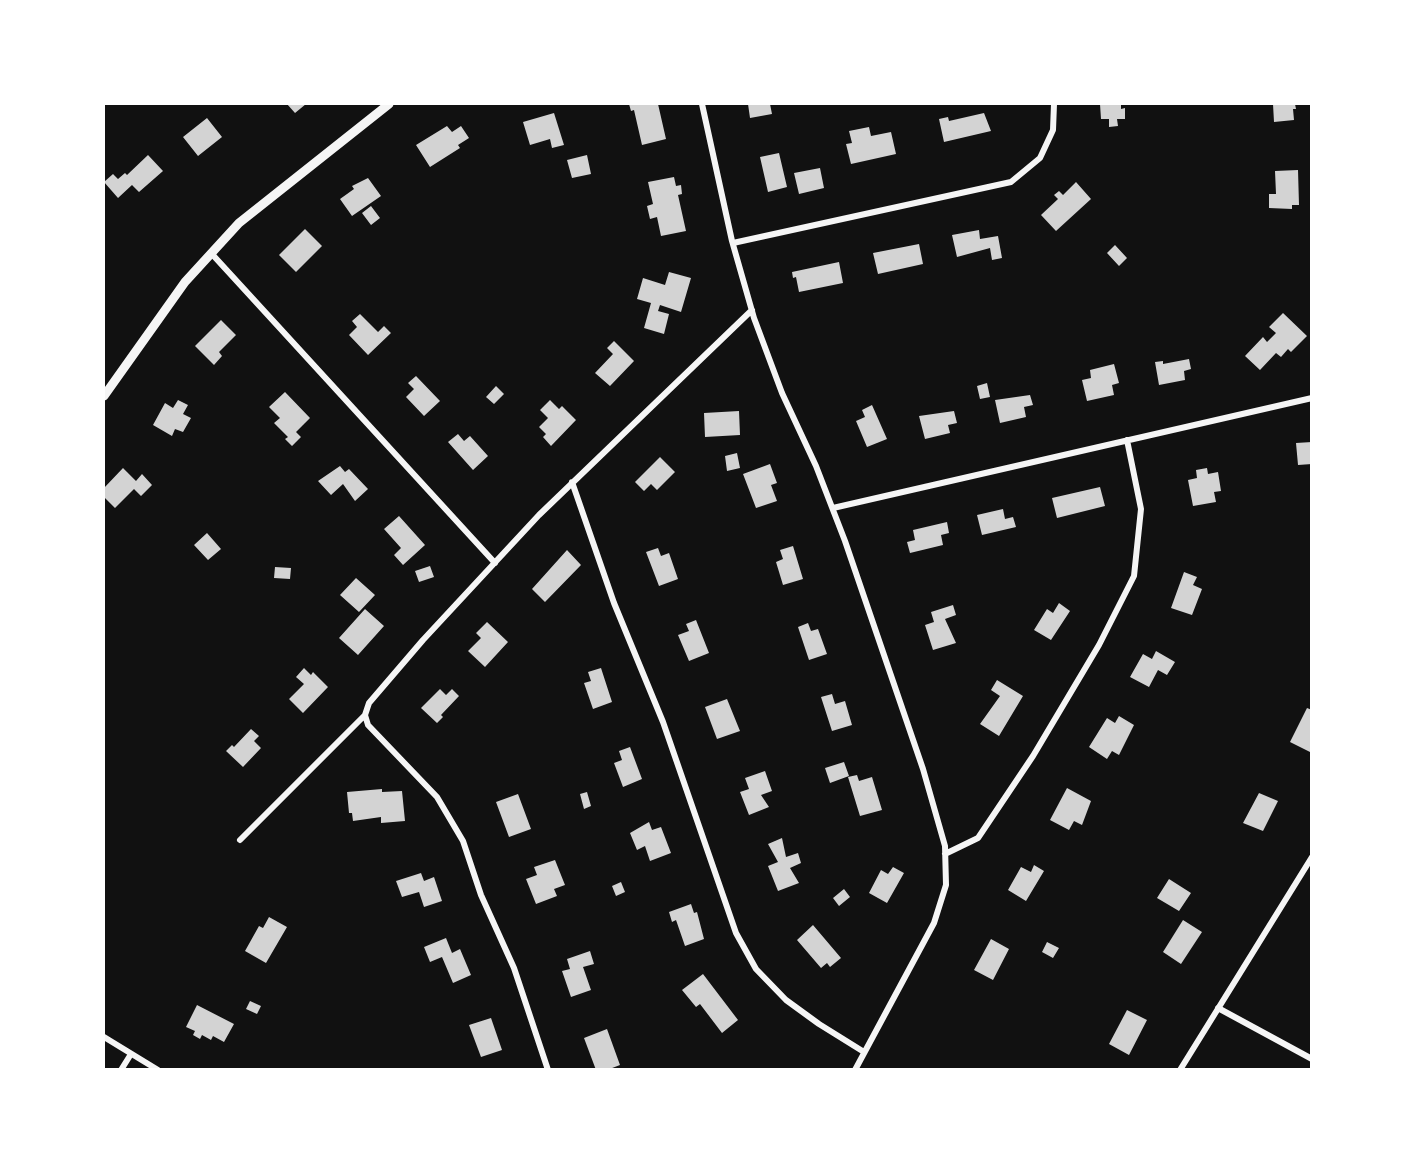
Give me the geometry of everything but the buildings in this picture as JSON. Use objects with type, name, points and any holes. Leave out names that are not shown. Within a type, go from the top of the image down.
[{"type":"street","points":[[104,396],[160,314],[211,253],[269,197],[389,104]]},
{"type":"street","points":[[702,104],[733,243],[752,310],[782,393],[833,508],[926,778],[945,854],[946,885],[933,923],[855,1070]]},
{"type":"street","points":[[733,243],[1011,182],[1040,158],[1053,130],[1054,104]]},
{"type":"street","points":[[211,253],[495,563]]},
{"type":"street","points":[[240,840],[365,716],[369,703],[423,640],[572,482],[752,310]]},
{"type":"street","points":[[833,508],[1311,398]]},
{"type":"street","points":[[945,854],[978,838],[1045,736],[1099,645],[1134,576],[1141,509],[1127,440]]},
{"type":"street","points":[[572,482],[614,603],[667,733],[736,933],[756,969],[786,1000],[864,1052]]},
{"type":"street","points":[[365,716],[368,725],[437,797],[463,841],[481,895],[514,968],[548,1070]]},
{"type":"street","points":[[1180,1070],[1311,857]]},
{"type":"street","points":[[1218,1008],[1311,1059]]},
{"type":"street","points":[[104,1037],[158,1070]]},
{"type":"street","points":[[121,1070],[131,1054]]}]
